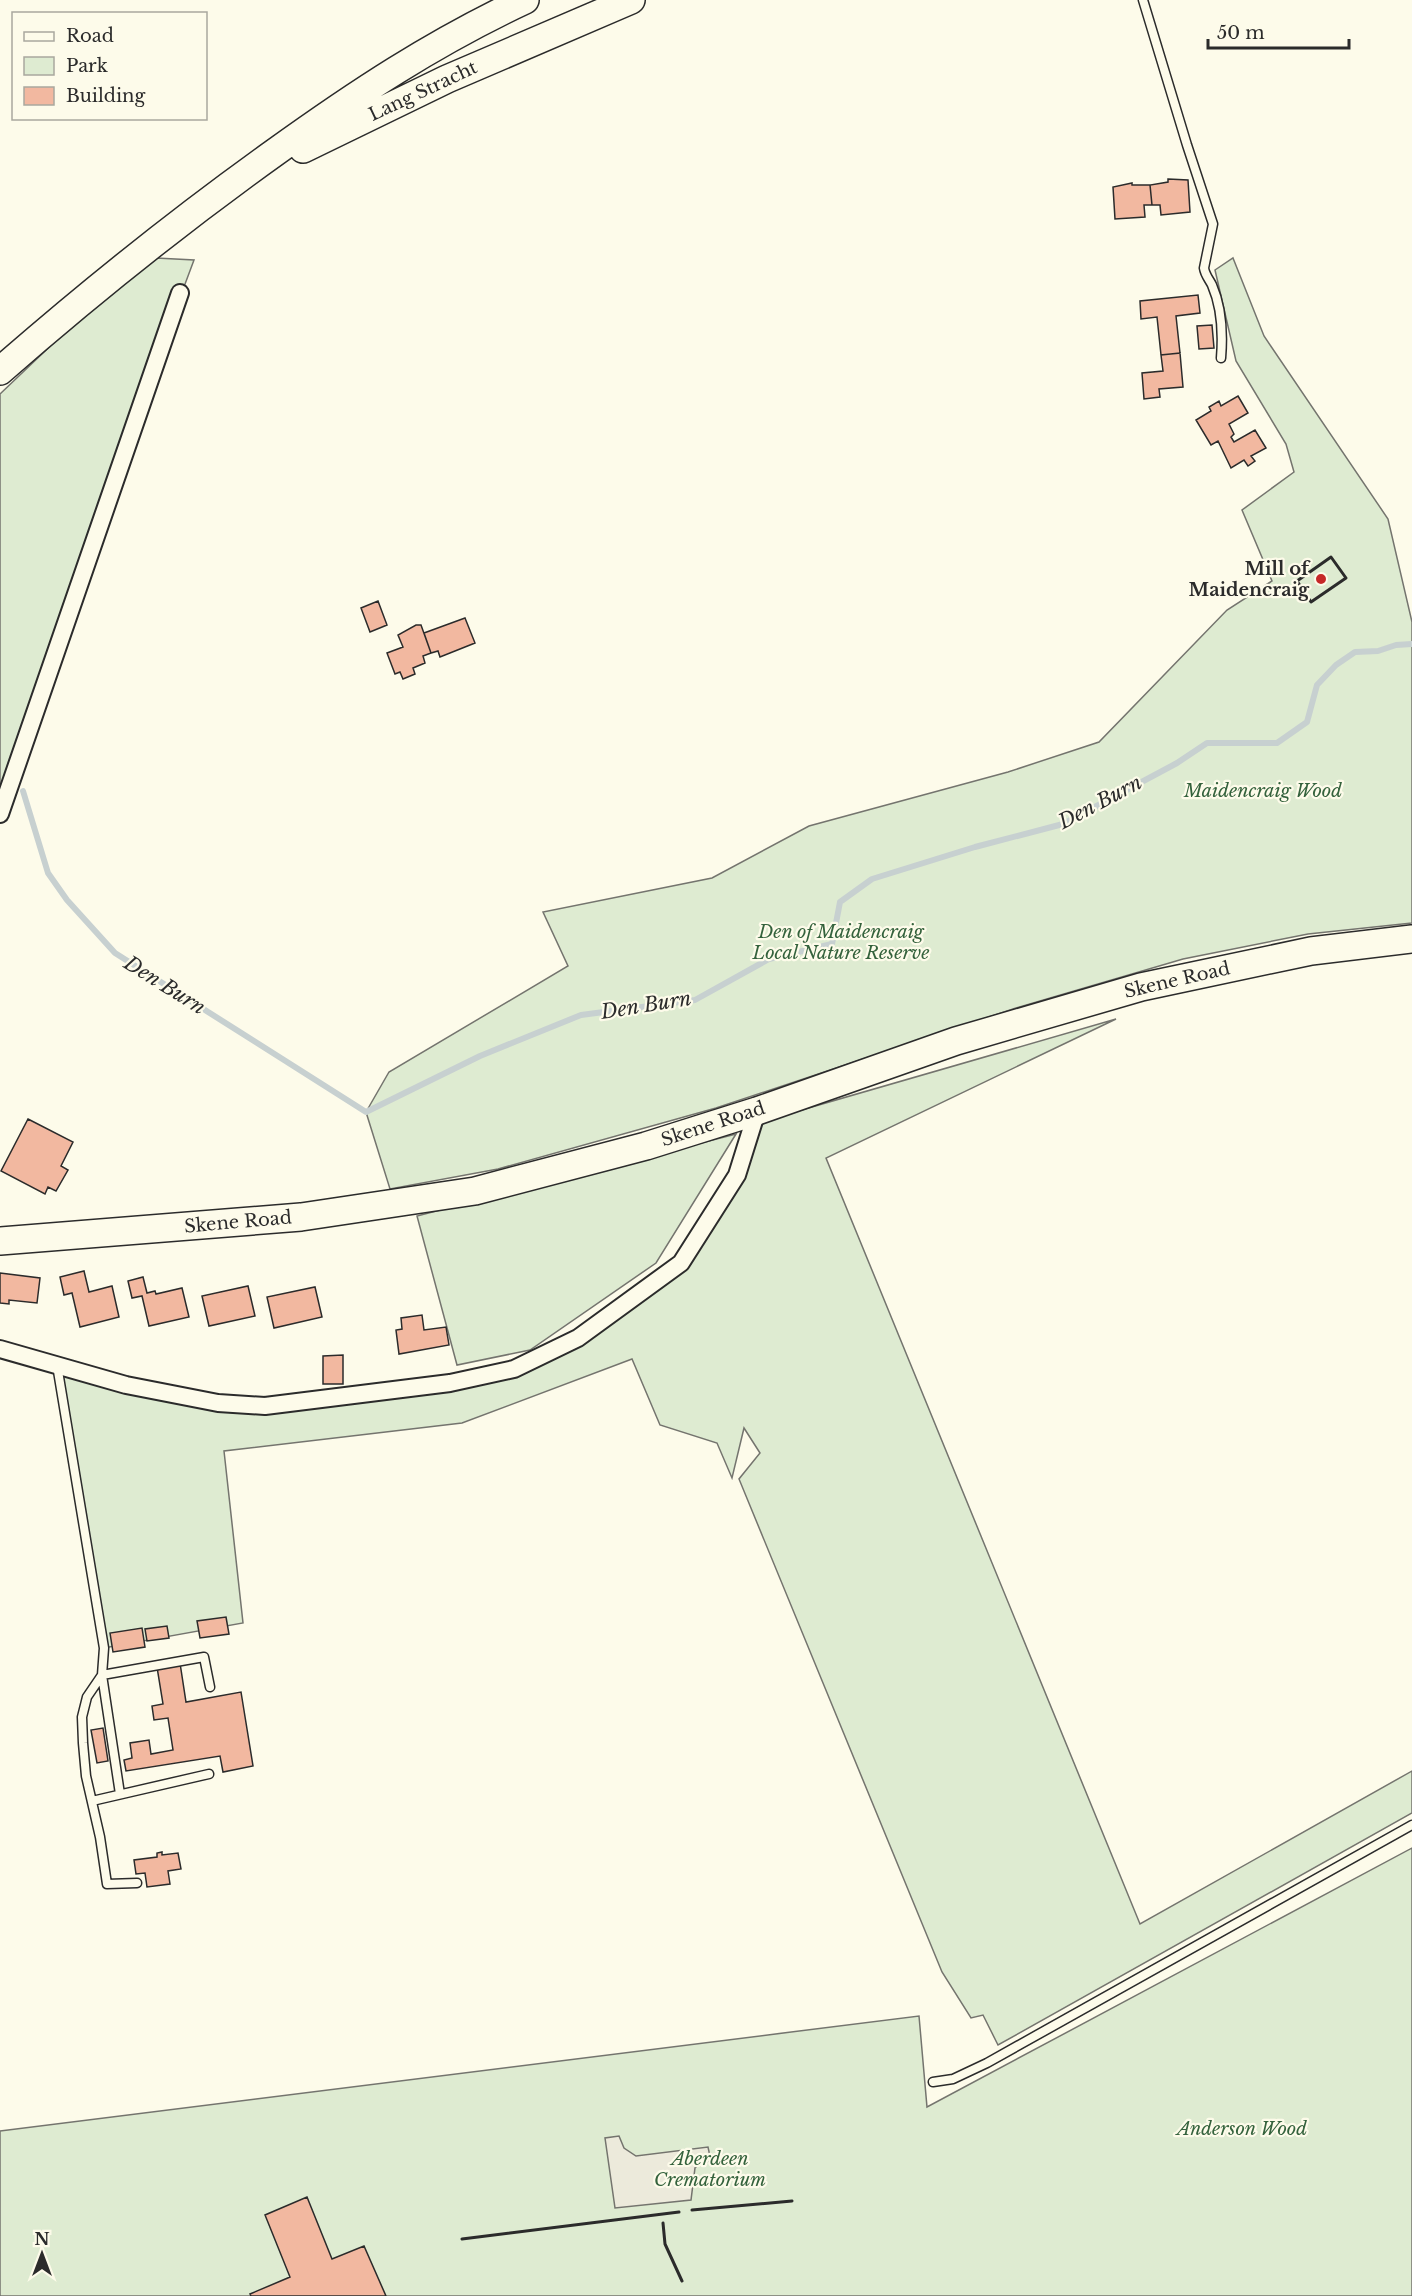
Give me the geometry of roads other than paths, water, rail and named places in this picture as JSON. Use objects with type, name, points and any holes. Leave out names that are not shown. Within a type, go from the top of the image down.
[{"type":"main road","name":"Lang Stracht","points":[[0,371],[132,259],[219,192],[372,84],[441,42],[525,0]]},
{"type":"main road","name":"Lang Stracht","points":[[219,192],[447,79],[631,0]]},
{"type":"main road","name":"Skene Road","points":[[0,1241],[302,1217],[475,1191],[646,1146],[757,1111],[956,1041],[1142,987],[1311,951],[1412,939]]},
{"type":"street","points":[[0,814],[180,293]]},
{"type":"street","points":[[0,1349],[138,1387],[218,1403],[265,1406],[450,1383],[514,1369],[578,1338],[681,1263],[737,1175],[757,1111]]},
{"type":"lane","points":[[1143,0],[1213,224],[1204,268],[1220,313],[1223,335],[1221,358]]},
{"type":"lane","points":[[57,1364],[104,1648],[102,1675],[120,1794]]},
{"type":"lane","points":[[137,1883],[106,1884],[82,1743],[82,1717],[87,1696],[102,1675],[204,1658],[210,1687]]},
{"type":"lane","points":[[92,1801],[209,1774]]},
{"type":"lane","points":[[933,2082],[953,2079],[987,2063],[1412,1825]]},
{"type":"waterway","name":"Den Burn","points":[[23,791],[48,873],[67,900],[115,953],[366,1112],[480,1056],[581,1015],[695,1000],[769,959],[832,944],[840,902],[872,879],[975,847],[1063,824],[1177,763],[1207,743],[1277,743],[1307,722],[1317,685],[1336,665],[1355,652],[1378,651],[1396,645],[1412,644]]},
{"type":"place","name":"Mill of Maidencraig","points":[[1321,579]]},
{"type":"park label","name":"Maidencraig Wood","points":[[1263,791]]},
{"type":"park label","name":"Den of Maidencraig Local Nature Reserve","points":[[841,942]]},
{"type":"park label","name":"Anderson Wood","points":[[1242,2129]]},
{"type":"park label","name":"Aberdeen Crematorium","points":[[710,2169]]}]
